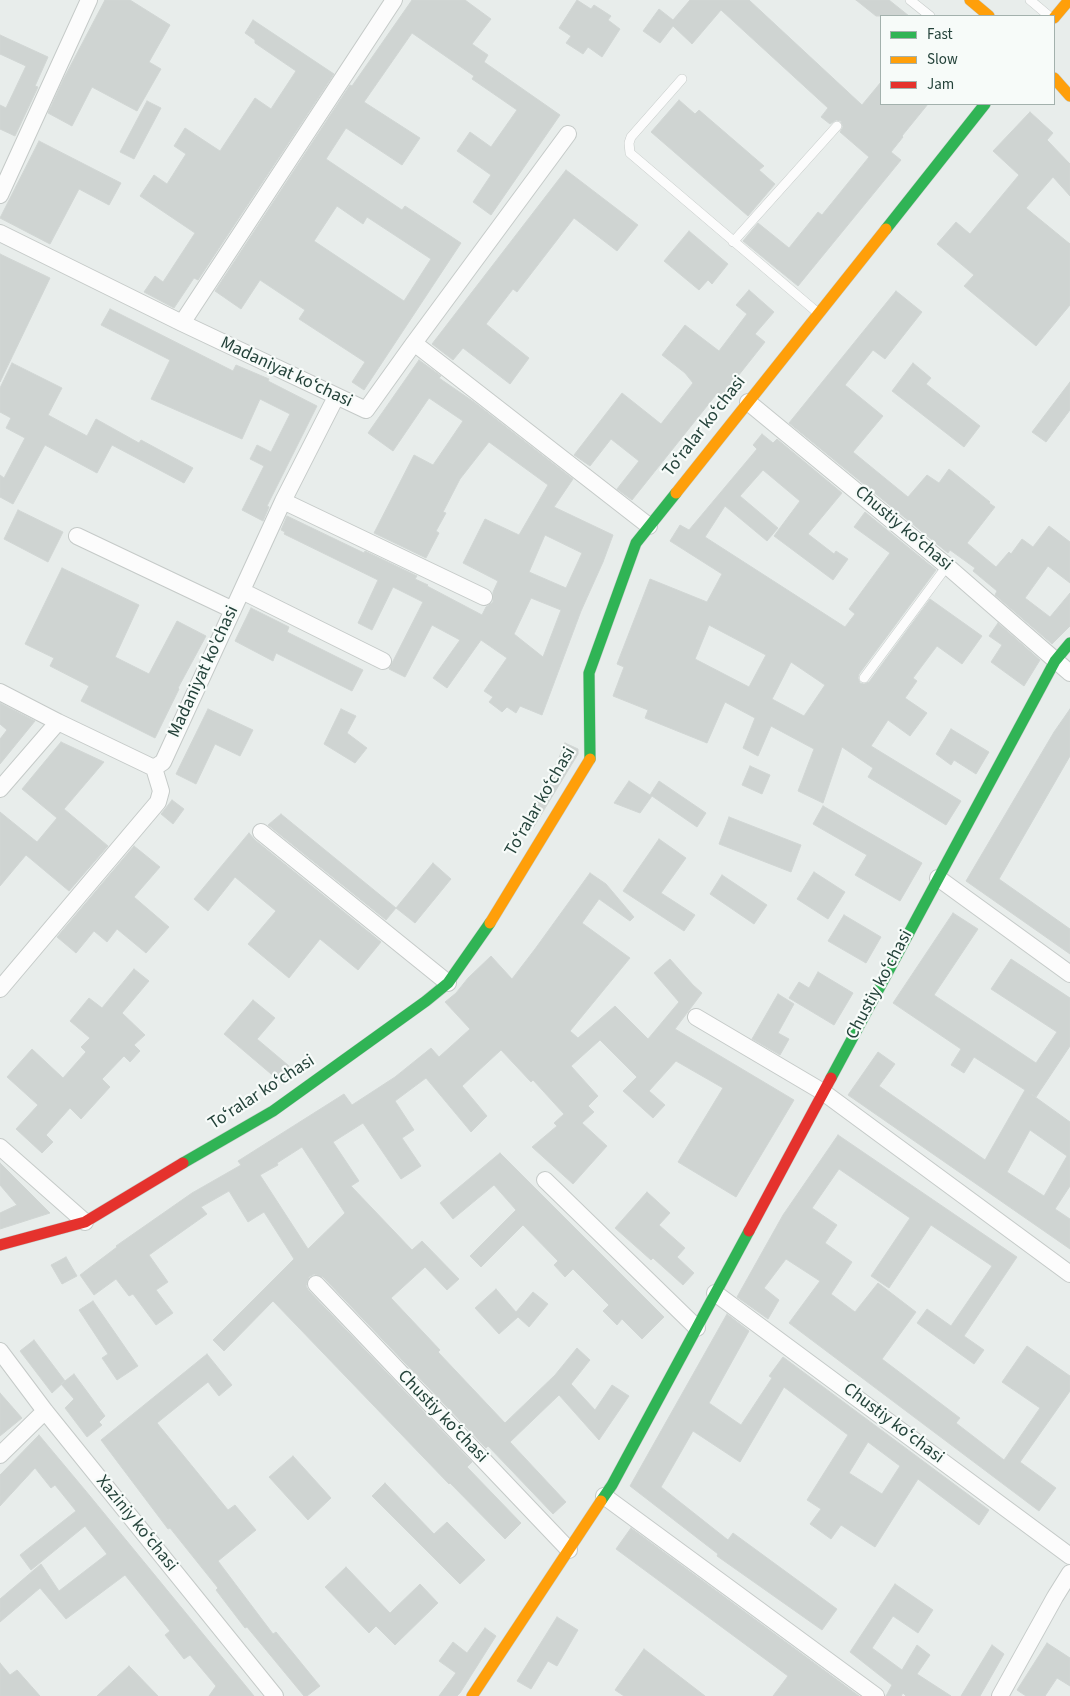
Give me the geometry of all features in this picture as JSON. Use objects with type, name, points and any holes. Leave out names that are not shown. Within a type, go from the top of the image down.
[{"type":"street","points":[[0,195],[89,0]]},
{"type":"street","points":[[182,323],[394,0]]},
{"type":"street","points":[[970,0],[988,15]]},
{"type":"street","points":[[1055,17],[1069,0]]},
{"type":"street","points":[[1055,79],[1070,96]]},
{"type":"street","name":"Toʻralar koʻchasi","points":[[0,1245],[85,1222],[273,1111],[426,1001],[448,983],[481,938],[591,758],[589,673],[636,543],[984,105]]},
{"type":"street","points":[[568,134],[414,343],[649,526]]},
{"type":"street","name":"Madaniyat koʻchasi","points":[[0,233],[182,323],[366,410],[414,343]]},
{"type":"street","name":"Madaniyat ko'chasi","points":[[154,768],[163,762],[284,501],[336,397]]},
{"type":"street","name":"Chustiy koʻchasi","points":[[748,402],[947,566],[1070,673]]},
{"type":"street","points":[[284,501],[484,597]]},
{"type":"street","points":[[77,536],[233,610]]},
{"type":"street","points":[[242,591],[383,661]]},
{"type":"street","name":"Chustiy koʻchasi","points":[[472,1696],[604,1496],[697,1328],[1055,661],[1070,643]]},
{"type":"street","points":[[0,692],[154,768],[161,791],[158,802],[0,990]]},
{"type":"street","points":[[0,789],[58,722]]},
{"type":"street","points":[[262,832],[448,983]]},
{"type":"street","points":[[938,878],[1070,974]]},
{"type":"street","points":[[696,1017],[823,1092],[1070,1274]]},
{"type":"street","points":[[0,1147],[85,1222]]},
{"type":"street","points":[[545,1180],[697,1328]]},
{"type":"street","name":"Chustiy koʻchasi","points":[[316,1284],[569,1550]]},
{"type":"street","name":"Chustiy koʻchasi","points":[[715,1293],[1070,1556]]},
{"type":"street","name":"Xaziniy koʻchasi","points":[[0,1350],[44,1411],[275,1696]]},
{"type":"street","points":[[0,1455],[44,1411]]},
{"type":"street","points":[[604,1496],[876,1696]]},
{"type":"street","points":[[1000,1696],[1055,1596],[1070,1573]]},
{"type":"lane","points":[[910,0],[929,15]]},
{"type":"lane","points":[[1031,0],[1048,15]]},
{"type":"lane","points":[[682,79],[631,137],[628,148],[630,153],[818,314]]},
{"type":"lane","points":[[733,242],[837,126]]},
{"type":"lane","points":[[864,678],[947,566]]},
{"type":"building","points":[[105,0],[130,0],[170,25],[149,62],[161,69],[137,111],[92,87],[72,126],[48,113]]},
{"type":"building","points":[[412,0],[465,0],[491,19],[472,44],[488,55],[484,62],[560,115],[491,215],[473,202],[491,175],[457,151],[470,132],[491,147],[517,110],[472,79],[474,76],[412,33],[364,102],[420,138],[402,165],[346,128],[326,159],[402,210],[405,206],[461,243],[364,390],[352,382],[365,362],[299,319],[305,310],[260,280],[241,309],[215,291],[350,85],[352,86]],"holes":[[[337,206],[363,224],[367,217],[431,259],[404,301],[314,241]]]},
{"type":"building","points":[[577,0],[591,9],[594,5],[611,16],[608,20],[620,29],[602,57],[588,47],[583,54],[566,43],[571,36],[559,28]]},
{"type":"building","points":[[690,0],[749,0],[862,105],[880,83],[880,105],[927,105],[891,152],[901,160],[798,286],[743,241],[758,223],[789,248],[818,212],[822,215],[869,157],[840,132],[843,127],[841,121],[836,120],[830,124],[821,117],[828,108],[721,10],[692,44],[673,26],[660,43],[643,31],[659,9],[673,20]]},
{"type":"building","points":[[856,0],[889,0],[908,15],[880,15],[876,16]]},
{"type":"building","points":[[253,20],[334,74],[198,280],[194,278],[174,308],[144,292],[155,276],[163,282],[195,233],[140,196],[154,175],[167,184],[186,154],[174,146],[185,128],[220,151],[255,98],[271,109],[296,71],[255,43],[255,40],[245,33]]},
{"type":"building","points":[[0,35],[48,57],[35,86],[38,87],[15,136],[0,129],[0,105],[6,108],[26,66],[0,54]]},
{"type":"building","points":[[679,100],[695,114],[699,110],[764,166],[759,170],[775,184],[748,216],[651,132]]},
{"type":"building","points":[[147,101],[161,108],[134,159],[120,152]]},
{"type":"building","points":[[1030,112],[1053,133],[1047,140],[1070,164],[1070,196],[1053,177],[1026,208],[1070,244],[1070,305],[1036,346],[964,286],[974,275],[937,244],[956,222],[970,234],[1019,175],[993,151]]},
{"type":"building","points":[[39,141],[121,183],[109,205],[79,189],[50,244],[0,218]]},
{"type":"building","points":[[566,170],[638,225],[617,251],[574,218],[517,292],[513,289],[486,324],[529,358],[510,384],[463,348],[453,360],[432,344]]},
{"type":"building","points":[[689,231],[728,264],[712,284],[708,280],[699,290],[664,261]]},
{"type":"building","points":[[0,254],[50,278],[0,382]]},
{"type":"building","points":[[749,290],[774,312],[755,334],[765,342],[719,400],[715,396],[632,500],[617,489],[639,461],[611,439],[590,466],[574,455],[622,393],[661,424],[693,383],[685,373],[662,355],[685,325],[719,351],[747,314],[736,305]]},
{"type":"building","points":[[896,291],[922,312],[885,359],[873,350],[845,385],[883,416],[853,452],[908,497],[927,475],[939,483],[949,469],[995,507],[967,543],[996,567],[1009,552],[1011,554],[1022,539],[1033,547],[1049,526],[1070,542],[1070,583],[1048,566],[1025,598],[1050,617],[1070,593],[1070,626],[1052,644],[995,595],[997,591],[973,571],[975,568],[950,550],[948,553],[789,423]]},
{"type":"building","points":[[110,309],[233,371],[236,365],[269,379],[268,381],[317,406],[267,506],[269,507],[263,521],[242,510],[264,466],[250,459],[257,445],[271,452],[290,414],[260,399],[242,439],[151,399],[170,360],[101,325]]},
{"type":"building","points":[[419,360],[441,376],[439,378],[474,402],[573,479],[554,507],[613,535],[581,611],[542,715],[520,706],[516,713],[507,707],[502,712],[489,702],[493,697],[484,691],[507,658],[481,640],[447,688],[433,678],[460,640],[432,625],[405,677],[389,669],[423,602],[393,587],[372,630],[358,623],[378,580],[284,534],[285,532],[281,530],[287,516],[417,576],[415,579],[482,615],[486,607],[493,602],[493,592],[498,581],[463,563],[485,519],[519,535],[548,485],[489,442],[460,479],[443,512],[446,513],[436,531],[439,533],[426,558],[374,533],[414,455],[433,465],[463,421],[429,398],[393,451],[368,433]],"holes":[[[545,535],[582,553],[566,588],[529,572]],[[531,598],[561,610],[543,657],[514,634]]]},
{"type":"building","points":[[12,363],[62,388],[48,415],[87,436],[96,419],[139,443],[141,440],[193,468],[184,483],[112,445],[97,473],[45,445],[13,504],[0,497],[0,475],[4,478],[25,438],[6,428],[11,418],[0,412],[0,388]]},
{"type":"building","points":[[913,363],[931,378],[926,384],[980,426],[964,447],[892,391]]},
{"type":"building","points":[[1070,382],[1070,410],[1046,442],[1032,432]]},
{"type":"building","points":[[762,434],[773,443],[777,439],[842,493],[808,534],[834,554],[836,551],[848,559],[833,580],[774,536],[800,501],[763,470],[740,496],[778,528],[767,541],[725,506],[705,537],[845,627],[855,614],[849,609],[890,553],[854,527],[865,512],[936,570],[859,674],[860,683],[869,682],[930,599],[982,636],[962,664],[937,646],[913,678],[917,681],[905,698],[927,713],[910,736],[888,720],[871,746],[961,801],[946,825],[868,777],[873,768],[842,747],[823,803],[798,791],[814,749],[771,726],[758,756],[743,748],[755,718],[725,702],[707,743],[645,718],[648,710],[613,696],[624,667],[617,664],[650,579],[707,602],[722,574],[670,541],[680,525],[689,530],[757,449],[753,445]],"holes":[[[709,625],[766,655],[749,687],[695,659]],[[791,662],[825,685],[804,716],[772,699]]]},
{"type":"building","points":[[18,510],[63,532],[48,562],[4,539]]},
{"type":"building","points":[[62,568],[139,605],[115,657],[149,674],[177,621],[206,636],[178,688],[155,738],[81,701],[89,686],[50,666],[54,658],[25,644]]},
{"type":"building","points":[[251,608],[289,627],[287,632],[363,670],[352,691],[276,653],[273,661],[235,641]]},
{"type":"building","points":[[998,623],[1040,660],[1024,686],[991,662],[1002,645],[989,636]]},
{"type":"building","points":[[0,703],[35,721],[0,764],[0,739],[7,730],[0,724]]},
{"type":"building","points":[[208,709],[253,730],[240,756],[215,744],[196,784],[176,774]]},
{"type":"building","points":[[341,709],[356,716],[347,733],[367,748],[355,763],[324,744]]},
{"type":"building","points":[[1070,709],[1070,756],[999,879],[1070,929],[1070,954],[966,881],[1054,732]]},
{"type":"building","points":[[951,729],[989,752],[976,774],[954,760],[951,765],[936,754]]},
{"type":"building","points":[[61,742],[104,762],[64,809],[108,846],[69,891],[26,855],[0,886],[0,812],[37,842],[57,818],[22,789]]},
{"type":"building","points":[[565,743],[578,749],[578,754],[533,828],[524,824],[536,799],[541,802]]},
{"type":"building","points":[[750,766],[770,775],[762,794],[742,785]]},
{"type":"building","points":[[629,781],[650,795],[659,781],[706,813],[697,827],[652,796],[640,813],[614,803]]},
{"type":"building","points":[[172,800],[184,809],[173,824],[161,814]]},
{"type":"building","points":[[823,806],[922,863],[900,901],[855,875],[867,855],[813,824]]},
{"type":"building","points":[[281,814],[396,908],[386,920],[268,825]]},
{"type":"building","points":[[729,817],[801,845],[791,872],[719,844]]},
{"type":"building","points":[[249,833],[255,840],[381,942],[358,970],[320,939],[289,978],[248,944],[276,911],[235,877],[208,911],[194,899]]},
{"type":"building","points":[[659,839],[686,858],[661,893],[695,915],[684,931],[623,891]]},
{"type":"building","points":[[134,846],[160,867],[134,897],[169,927],[146,953],[117,929],[107,942],[94,931],[76,953],[57,937]]},
{"type":"building","points":[[433,863],[451,879],[415,923],[396,908]]},
{"type":"building","points":[[814,872],[845,892],[828,919],[797,899]]},
{"type":"building","points":[[590,873],[606,884],[634,917],[630,921],[599,899],[582,923],[630,958],[570,1031],[578,1038],[615,1006],[648,1039],[679,1002],[654,973],[670,959],[702,993],[675,1029],[794,1100],[736,1197],[678,1162],[723,1088],[676,1061],[649,1091],[665,1105],[653,1118],[623,1091],[637,1077],[600,1040],[571,1066],[598,1096],[588,1106],[594,1112],[582,1123],[607,1146],[573,1184],[532,1147],[557,1126],[554,1123],[564,1114],[533,1080],[531,1082],[501,1050],[462,1086],[487,1116],[471,1132],[426,1078],[395,1101],[414,1130],[402,1138],[421,1166],[401,1179],[363,1123],[333,1142],[359,1181],[351,1186],[412,1250],[422,1241],[459,1279],[447,1290],[425,1267],[391,1298],[440,1350],[438,1352],[505,1423],[555,1375],[577,1348],[590,1360],[571,1384],[595,1410],[612,1385],[629,1396],[599,1440],[559,1395],[510,1442],[566,1502],[553,1514],[488,1446],[486,1448],[323,1277],[314,1274],[309,1277],[306,1286],[309,1291],[472,1462],[467,1467],[521,1523],[505,1539],[449,1484],[273,1301],[224,1351],[213,1340],[294,1259],[264,1212],[248,1222],[229,1191],[201,1207],[207,1214],[149,1255],[168,1282],[156,1290],[173,1313],[156,1325],[133,1294],[129,1296],[116,1279],[94,1295],[80,1275],[116,1246],[192,1193],[241,1165],[238,1161],[344,1094],[352,1105],[395,1077],[431,1048],[439,1057],[470,1029],[445,1002],[491,956],[512,979]],"holes":[[[302,1147],[345,1213],[308,1249],[260,1175],[278,1165],[277,1163]]]},
{"type":"building","points":[[722,875],[767,905],[754,924],[710,894]]},
{"type":"building","points":[[953,913],[978,929],[934,995],[1036,1063],[1057,1032],[991,989],[1011,959],[1070,998],[1070,1046],[1036,1097],[1031,1094],[1070,1122],[1070,1186],[1055,1209],[1070,1219],[1070,1249],[848,1095],[878,1052],[895,1064],[879,1086],[985,1160],[1025,1090],[974,1057],[964,1073],[951,1065],[961,1049],[893,1003]],"holes":[[[1030,1130],[1067,1156],[1044,1196],[1007,1172]]]},
{"type":"building","points":[[844,915],[881,937],[866,963],[828,941]]},
{"type":"building","points":[[134,969],[149,981],[122,1013],[145,1035],[134,1045],[140,1051],[130,1062],[124,1056],[102,1079],[110,1087],[81,1119],[70,1108],[46,1135],[53,1142],[42,1153],[16,1129],[38,1105],[7,1077],[32,1049],[63,1078],[86,1052],[81,1047],[90,1038],[70,1021],[89,998],[102,1008]]},
{"type":"building","points":[[818,972],[853,993],[834,1025],[789,998],[799,982],[809,988]]},
{"type":"building","points":[[778,994],[794,1004],[778,1033],[789,1039],[780,1055],[752,1039]]},
{"type":"building","points":[[253,1000],[275,1018],[257,1039],[295,1071],[284,1085],[224,1034]]},
{"type":"building","points":[[838,1135],[1017,1257],[964,1336],[984,1350],[974,1364],[917,1323],[927,1309],[951,1326],[992,1266],[931,1225],[889,1288],[871,1276],[910,1218],[839,1169],[812,1208],[837,1225],[825,1243],[852,1262],[831,1294],[855,1312],[878,1283],[916,1312],[882,1359],[960,1418],[956,1423],[1004,1460],[1040,1408],[1002,1382],[1027,1346],[1070,1376],[1070,1391],[1020,1462],[1056,1488],[1039,1511],[789,1323],[820,1281],[786,1259],[764,1288],[779,1300],[768,1319],[737,1297],[783,1215]]},
{"type":"building","points":[[500,1153],[664,1317],[642,1339],[622,1319],[617,1325],[603,1311],[609,1305],[573,1269],[565,1277],[554,1265],[558,1261],[523,1225],[481,1267],[470,1256],[516,1210],[494,1185],[453,1219],[440,1203]]},
{"type":"building","points":[[0,1163],[50,1213],[0,1229],[0,1213],[17,1205],[0,1185]]},
{"type":"building","points":[[647,1192],[670,1213],[659,1225],[685,1248],[677,1257],[694,1273],[683,1285],[615,1228]]},
{"type":"building","points":[[66,1257],[77,1276],[62,1284],[51,1265]]},
{"type":"building","points":[[496,1289],[516,1312],[533,1292],[548,1304],[529,1327],[518,1317],[499,1334],[475,1308]]},
{"type":"building","points":[[93,1301],[138,1366],[117,1380],[102,1358],[108,1354],[79,1310]]},
{"type":"building","points":[[727,1314],[749,1331],[709,1403],[741,1425],[772,1378],[769,1376],[783,1357],[989,1510],[979,1525],[918,1479],[875,1547],[841,1525],[831,1539],[810,1524],[821,1509],[807,1500],[848,1435],[784,1387],[740,1462],[693,1431],[661,1487],[728,1540],[733,1533],[837,1609],[822,1630],[717,1556],[718,1554],[630,1486]],"holes":[[[868,1442],[900,1466],[882,1494],[849,1473]]]},
{"type":"building","points":[[34,1340],[65,1381],[52,1393],[20,1351]]},
{"type":"building","points":[[207,1354],[232,1385],[219,1396],[208,1382],[157,1423],[228,1510],[235,1505],[256,1530],[218,1561],[273,1634],[276,1632],[320,1686],[307,1696],[304,1696],[247,1627],[245,1628],[216,1590],[218,1588],[170,1528],[168,1529],[101,1440]]},
{"type":"building","points":[[74,1374],[105,1416],[99,1422],[102,1425],[87,1437],[65,1408],[74,1399],[61,1384]]},
{"type":"building","points":[[0,1393],[22,1418],[0,1436]]},
{"type":"building","points":[[39,1435],[254,1696],[209,1696],[216,1686],[190,1655],[184,1659],[165,1635],[170,1631],[125,1575],[66,1619],[40,1588],[0,1622],[0,1599],[41,1564],[59,1591],[107,1554],[85,1526],[31,1570],[20,1555],[76,1511],[55,1485],[51,1488],[35,1468],[0,1506],[0,1475]]},
{"type":"building","points":[[293,1456],[331,1498],[308,1520],[269,1477]]},
{"type":"building","points":[[385,1483],[434,1534],[447,1522],[485,1560],[460,1584],[372,1496]]},
{"type":"building","points":[[631,1528],[859,1696],[773,1696],[788,1676],[616,1549]]},
{"type":"building","points":[[346,1567],[390,1613],[420,1584],[438,1603],[395,1645],[376,1626],[369,1633],[325,1587]]},
{"type":"building","points":[[895,1584],[933,1610],[918,1633],[893,1616],[872,1648],[902,1670],[917,1645],[930,1655],[917,1674],[951,1696],[906,1696],[903,1693],[901,1696],[886,1696],[892,1685],[850,1652]]},
{"type":"building","points":[[557,1617],[578,1630],[557,1666],[548,1661],[531,1689],[517,1681]]},
{"type":"building","points":[[485,1628],[496,1636],[460,1693],[457,1696],[439,1696],[456,1673],[439,1661],[453,1642],[467,1653]]},
{"type":"building","points":[[1047,1643],[1070,1658],[1070,1686],[1057,1678],[1045,1696],[1026,1696],[1017,1690]]},
{"type":"building","points":[[992,1645],[1004,1654],[980,1696],[961,1696]]},
{"type":"building","points":[[644,1649],[705,1696],[624,1696],[615,1690]]},
{"type":"building","points":[[0,1663],[10,1675],[17,1670],[40,1696],[0,1696]]},
{"type":"building","points":[[129,1666],[158,1696],[97,1696]]},
{"type":"traffic: fast","points":[[886,229],[984,105]]},
{"type":"traffic: fast","points":[[590,759],[589,673],[636,543],[676,493]]},
{"type":"traffic: fast","points":[[831,1078],[1055,661],[1070,643]]},
{"type":"traffic: fast","points":[[183,1163],[273,1111],[426,1001],[448,983],[490,923]]},
{"type":"traffic: fast","points":[[601,1501],[612,1485],[749,1231]]},
{"type":"traffic: slow","points":[[970,0],[988,15]]},
{"type":"traffic: slow","points":[[1055,17],[1069,0]]},
{"type":"traffic: slow","points":[[1055,79],[1070,96]]},
{"type":"traffic: slow","points":[[676,493],[886,229]]},
{"type":"traffic: slow","points":[[490,923],[590,759]]},
{"type":"traffic: slow","points":[[472,1696],[601,1501]]},
{"type":"traffic: jam","points":[[749,1231],[831,1078]]},
{"type":"traffic: jam","points":[[0,1245],[85,1222],[183,1163]]}]
